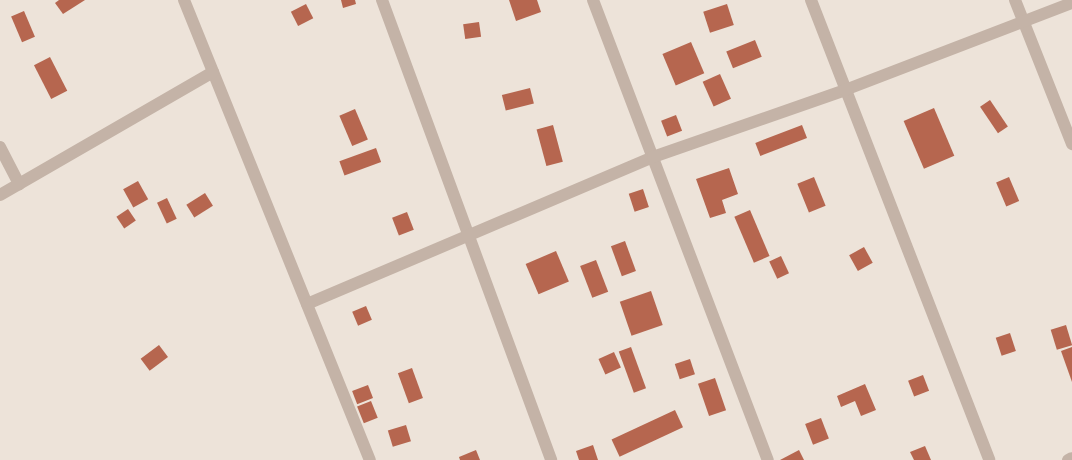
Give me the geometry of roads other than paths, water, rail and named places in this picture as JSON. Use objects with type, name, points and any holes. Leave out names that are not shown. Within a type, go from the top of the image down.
[{"type":"street","points":[[184,0],[370,460]]},
{"type":"street","points":[[382,0],[551,460]]},
{"type":"street","points":[[593,0],[768,460]]},
{"type":"street","points":[[810,0],[989,460]]},
{"type":"street","points":[[1015,0],[1072,144]]},
{"type":"street","points":[[307,304],[653,157],[846,90],[1072,3]]},
{"type":"street","points":[[0,195],[213,72]]},
{"type":"street","points":[[0,147],[18,184]]},
{"type":"street","points":[[1068,460],[1072,458]]}]
